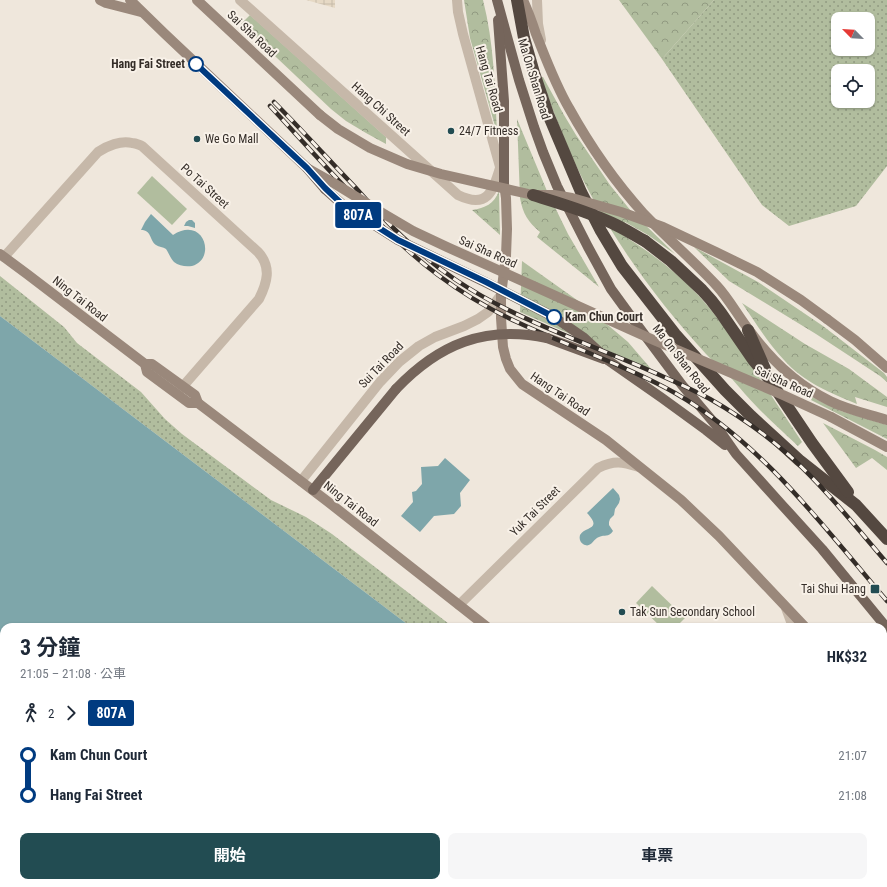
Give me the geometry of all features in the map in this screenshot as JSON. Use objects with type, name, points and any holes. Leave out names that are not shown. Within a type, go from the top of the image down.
[{"type":"highway","name":"Ma On Shan Road","points":[[517,0],[524,38],[550,120],[581,192],[601,231],[622,266],[675,334],[725,390],[799,460],[856,505],[887,539]]},
{"type":"highway","points":[[533,194],[585,212],[620,227],[652,246],[686,274],[711,300],[754,361],[769,379],[856,505]]},
{"type":"highway","points":[[748,330],[769,379]]},
{"type":"main road","points":[[100,0],[106,3],[143,12]]},
{"type":"main road","points":[[130,0],[307,168],[329,185],[343,205],[398,240],[486,282],[554,317],[583,337],[609,361],[706,430],[736,454]]},
{"type":"main road","name":"Sai Sha Road","points":[[197,0],[320,115],[338,129],[370,148],[407,164],[441,174],[533,194],[572,198],[621,212],[663,227],[757,272],[827,319],[855,340],[887,368]]},
{"type":"main road","points":[[496,0],[504,101],[504,184]]},
{"type":"main road","name":"Ma On Shan Road","points":[[496,0],[519,80],[538,138],[558,186],[594,259],[611,289],[682,385],[715,424],[736,454],[822,550],[883,623]]},
{"type":"main road","name":"Ma On Shan Road","points":[[523,0],[554,81],[569,109],[598,156],[644,214],[717,286],[748,330],[783,369],[812,391],[830,401],[887,420]]},
{"type":"main road","name":"Hang Tai Road","points":[[504,184],[507,206],[507,229],[506,256],[501,295],[501,318],[503,347],[510,369],[527,388],[606,440],[682,500],[719,536],[801,623]]},
{"type":"main road","name":"Sai Sha Road","points":[[329,185],[390,217],[413,231],[447,247],[649,338],[783,395],[831,417],[887,446]]},
{"type":"main road","name":"Ning Tai Road","points":[[2,256],[145,364],[147,372],[180,390],[189,402],[198,403],[313,490],[482,623]]},
{"type":"main road","points":[[313,490],[396,389],[423,363],[443,351],[464,342],[487,336],[512,334],[547,338],[609,361]]},
{"type":"street","name":"Hang Chi Street","points":[[240,0],[458,195],[471,200],[486,197],[496,184],[500,168]]},
{"type":"street","name":"Hang Tai Road","points":[[457,0],[463,34],[504,184]]},
{"type":"street","name":"Ma On Shan Road","points":[[536,0],[540,34],[547,63]]},
{"type":"street","name":"Po Tai Street","points":[[2,256],[98,152],[106,147],[124,142],[142,146],[258,252],[263,257],[268,272],[265,286],[259,300],[180,390]]},
{"type":"street","name":"Sui Tai Road","points":[[301,481],[380,382],[399,362],[419,346],[435,337],[478,319],[488,312],[501,295]]},
{"type":"street","name":"Yuk Tai Street","points":[[459,605],[598,468],[609,463],[620,462],[641,468]]},
{"type":"street","points":[[786,608],[792,623]]},
{"type":"green space","points":[[464,0],[483,0],[487,16],[495,82],[497,133],[470,38]]},
{"type":"green space","points":[[619,0],[714,0],[662,59]]},
{"type":"green space","points":[[714,0],[887,0],[887,166],[856,206],[789,226],[762,205],[662,59]]},
{"type":"green space","points":[[250,15],[386,137],[386,144],[346,121],[331,109],[241,24]]},
{"type":"green space","points":[[543,77],[576,135],[610,185],[631,211],[675,254],[648,235],[625,222],[621,234],[653,255],[673,271],[709,307],[741,350],[802,442],[798,446],[758,408],[732,379],[706,354],[674,317],[630,259],[604,218],[577,168],[541,78]]},
{"type":"green space","points":[[517,119],[547,191],[568,234],[599,287],[537,237],[540,232],[532,225],[524,213],[520,198]]},
{"type":"green space","points":[[152,176],[187,209],[172,225],[137,193]]},
{"type":"green space","points":[[499,191],[500,235],[472,210],[488,205],[492,202]]},
{"type":"green space","points":[[694,247],[758,282],[823,326],[884,373],[887,377],[887,382],[816,334],[729,281]]},
{"type":"green space","points":[[522,261],[584,305],[628,342],[652,370],[520,312]]},
{"type":"green space","points":[[0,276],[64,327],[77,343],[141,392],[165,419],[182,434],[271,500],[306,517],[332,534],[448,623],[406,623],[0,316]]},
{"type":"green space","points":[[742,303],[805,344],[849,369],[887,397],[887,407],[855,397],[857,404],[808,381],[791,368],[773,347]]},
{"type":"green space","points":[[803,392],[841,411],[887,425],[887,439],[811,400]]},
{"type":"green space","points":[[823,423],[887,457],[887,470],[872,458],[856,468]]},
{"type":"green space","points":[[652,586],[685,618],[680,623],[657,623],[636,603]]},
{"type":"shaded area","points":[[306,0],[335,0],[335,8]]},
{"type":"water","points":[[151,214],[173,235],[184,230],[193,230],[199,234],[204,240],[205,248],[204,255],[200,262],[192,266],[183,266],[174,262],[166,249],[157,246],[149,233],[145,230],[141,230]]},
{"type":"water","points":[[189,220],[192,220],[195,223],[195,228],[184,226]]},
{"type":"water","points":[[0,316],[406,623],[0,623]]},
{"type":"water","points":[[445,458],[470,480],[460,493],[461,506],[454,514],[434,516],[420,532],[401,516],[413,502],[412,492],[416,491],[422,484],[421,467],[438,466]]},
{"type":"water","points":[[613,488],[619,495],[620,499],[614,515],[609,522],[609,525],[613,531],[608,535],[597,538],[590,545],[583,544],[580,540],[580,535],[593,525],[591,518],[587,513]]},
{"type":"railway","points":[[274,102],[390,225],[442,270],[480,295],[506,309],[558,333],[638,365],[682,385],[710,399],[741,418],[771,440],[803,468],[840,508],[887,563]]},
{"type":"railway","points":[[270,106],[377,221],[413,255],[447,282],[507,317],[637,374],[675,393],[706,413],[736,436],[763,461],[815,515],[887,601]]},
{"type":"bus line","name":"807A","points":[[196,64],[307,168],[343,205],[398,240],[486,282],[554,317]]},
{"type":"place","name":"Hang Fai Street","points":[[196,64]]},
{"type":"place","name":"24/7 Fitness","points":[[451,131]]},
{"type":"place","name":"We Go Mall","points":[[197,139]]},
{"type":"place","name":"Kam Chun Court","points":[[554,317]]},
{"type":"place","name":"Tai Shui Hang","points":[[875,589]]},
{"type":"place","name":"Tak Sun Secondary School","points":[[622,612]]}]
